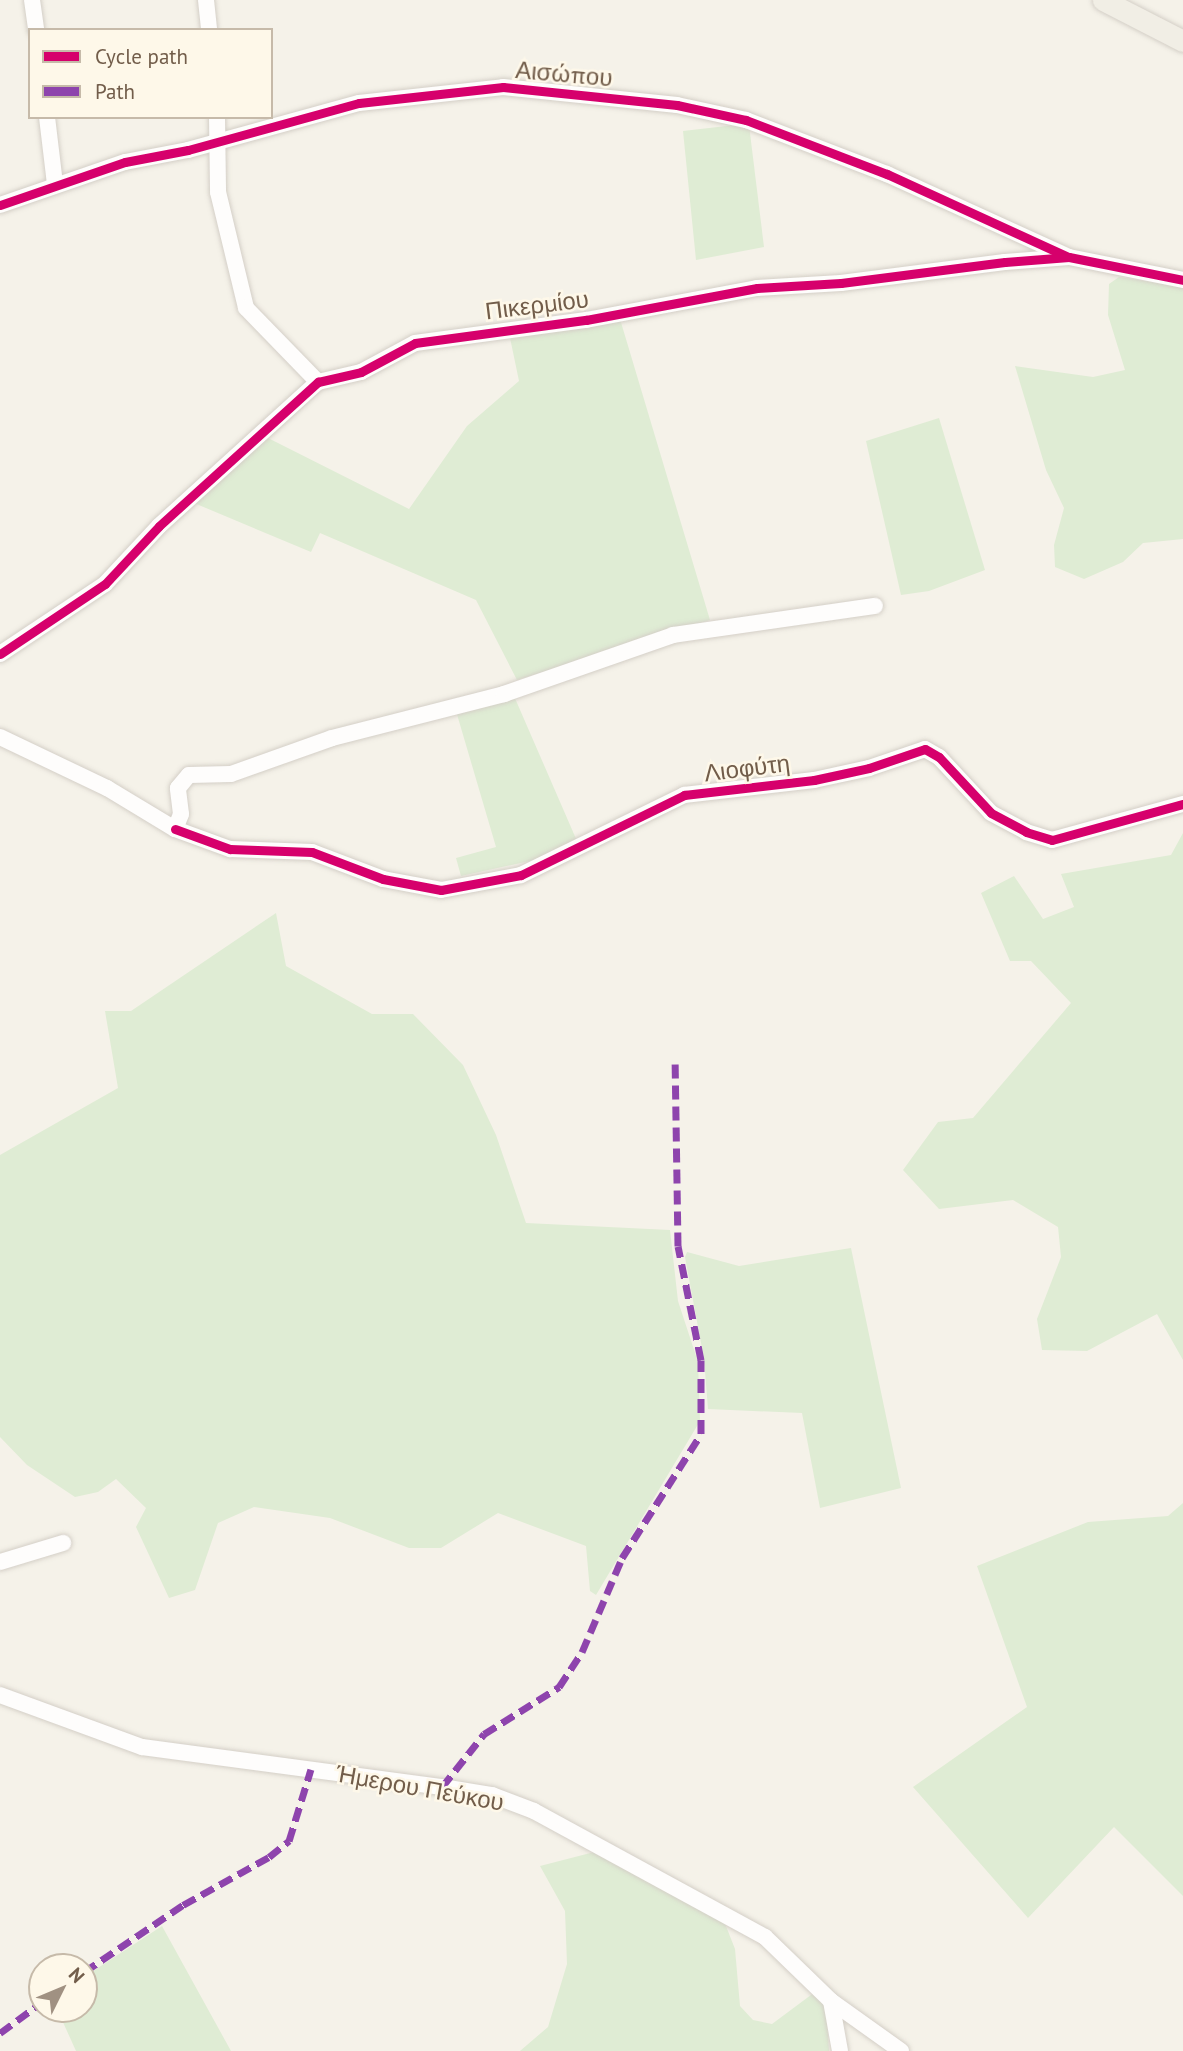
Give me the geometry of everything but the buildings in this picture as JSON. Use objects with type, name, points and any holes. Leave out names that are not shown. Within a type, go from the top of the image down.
[{"type":"main road","points":[[1104,0],[1183,40]]},
{"type":"main road","points":[[1137,0],[1183,24]]},
{"type":"street","points":[[32,0],[36,28]]},
{"type":"street","points":[[206,0],[209,28]]},
{"type":"street","name":"Αισώπου","points":[[0,205],[125,162],[216,143],[359,103],[450,90],[503,87],[677,105],[746,120],[887,174],[1069,257]]},
{"type":"street","points":[[47,119],[55,184]]},
{"type":"street","points":[[217,119],[216,143],[222,214],[246,308],[318,382]]},
{"type":"street","name":"Πικερμίου","points":[[0,654],[106,584],[159,526],[318,382],[361,372],[415,343],[488,330],[586,320],[757,288],[1069,257],[1183,281]]},
{"type":"street","points":[[0,737],[107,788],[175,829],[181,814],[178,788],[189,775],[231,774],[332,738],[504,694],[673,635],[875,606]]},
{"type":"street","name":"Λιοφύτη","points":[[175,829],[237,850],[312,852],[383,879],[441,890],[521,876],[684,795],[814,780],[869,768],[925,749],[939,757],[991,813],[1026,832],[1052,840],[1183,804]]},
{"type":"street","points":[[0,1562],[63,1543]]},
{"type":"street","name":"Ήμερου Πεύκου","points":[[0,1695],[142,1746],[442,1787],[513,1803],[647,1870],[765,1937],[831,2001],[901,2051]]},
{"type":"street","points":[[831,2001],[840,2051]]},
{"type":"green space","points":[[749,125],[764,247],[696,260],[683,131]]},
{"type":"green space","points":[[1119,277],[1183,287],[1183,539],[1143,543],[1123,562],[1084,579],[1055,567],[1054,545],[1064,508],[1046,470],[1015,366],[1093,377],[1125,370],[1108,315],[1109,284]]},
{"type":"green space","points":[[620,319],[710,620],[517,680],[476,600],[320,533],[311,552],[194,503],[266,437],[409,509],[467,426],[519,381],[509,333]]},
{"type":"green space","points":[[939,418],[985,570],[929,591],[901,595],[866,441]]},
{"type":"green space","points":[[514,696],[577,841],[539,859],[461,876],[456,858],[496,847],[456,711]]},
{"type":"green space","points":[[1183,833],[1183,1360],[1157,1314],[1087,1351],[1042,1350],[1037,1319],[1061,1257],[1058,1227],[1013,1200],[939,1209],[903,1170],[938,1122],[973,1118],[1071,1003],[1031,961],[1010,961],[981,893],[1014,876],[1043,919],[1074,907],[1061,874],[1171,855]]},
{"type":"green space","points":[[276,913],[286,966],[372,1014],[413,1014],[463,1065],[496,1135],[526,1223],[670,1230],[678,1301],[698,1362],[700,1421],[596,1595],[590,1591],[586,1546],[498,1513],[441,1548],[409,1548],[330,1518],[254,1507],[218,1523],[195,1590],[169,1598],[136,1527],[146,1508],[116,1479],[98,1492],[75,1497],[27,1465],[0,1437],[0,1155],[118,1088],[105,1011],[131,1011]]},
{"type":"green space","points":[[851,1248],[901,1488],[820,1508],[802,1413],[708,1409],[704,1359],[685,1257],[687,1252],[739,1266]]},
{"type":"green space","points":[[1183,1503],[1183,1896],[1114,1827],[1028,1918],[913,1787],[1027,1707],[977,1566],[1088,1522],[1168,1516]]},
{"type":"green space","points":[[602,1850],[722,1916],[735,1949],[740,2006],[753,2020],[772,2024],[815,1992],[826,2005],[829,2051],[520,2051],[548,2027],[567,1964],[565,1911],[540,1866]]},
{"type":"green space","points":[[162,1926],[231,2051],[76,2051],[63,2023],[98,2023],[98,1968]]},
{"type":"marked path","points":[[442,1787],[484,1734],[559,1687],[582,1652],[622,1558],[701,1434],[701,1360],[678,1246],[675,1060]]},
{"type":"marked path","points":[[98,1963],[183,1905],[269,1857],[289,1841],[311,1769]]},
{"type":"marked path","points":[[0,2033],[28,2012]]},
{"type":"cycle path","points":[[0,205],[125,162],[188,150],[359,103],[503,87],[677,105],[746,120],[887,174],[1066,256]]},
{"type":"cycle path","points":[[0,654],[105,584],[159,526],[318,382],[361,372],[415,343],[586,320],[757,288],[841,283],[1005,262],[1069,257],[1183,280]]},
{"type":"cycle path","points":[[175,829],[230,849],[312,852],[383,879],[441,890],[521,875],[684,795],[814,780],[869,768],[925,749],[939,757],[991,813],[1026,832],[1052,840],[1183,804]]}]
